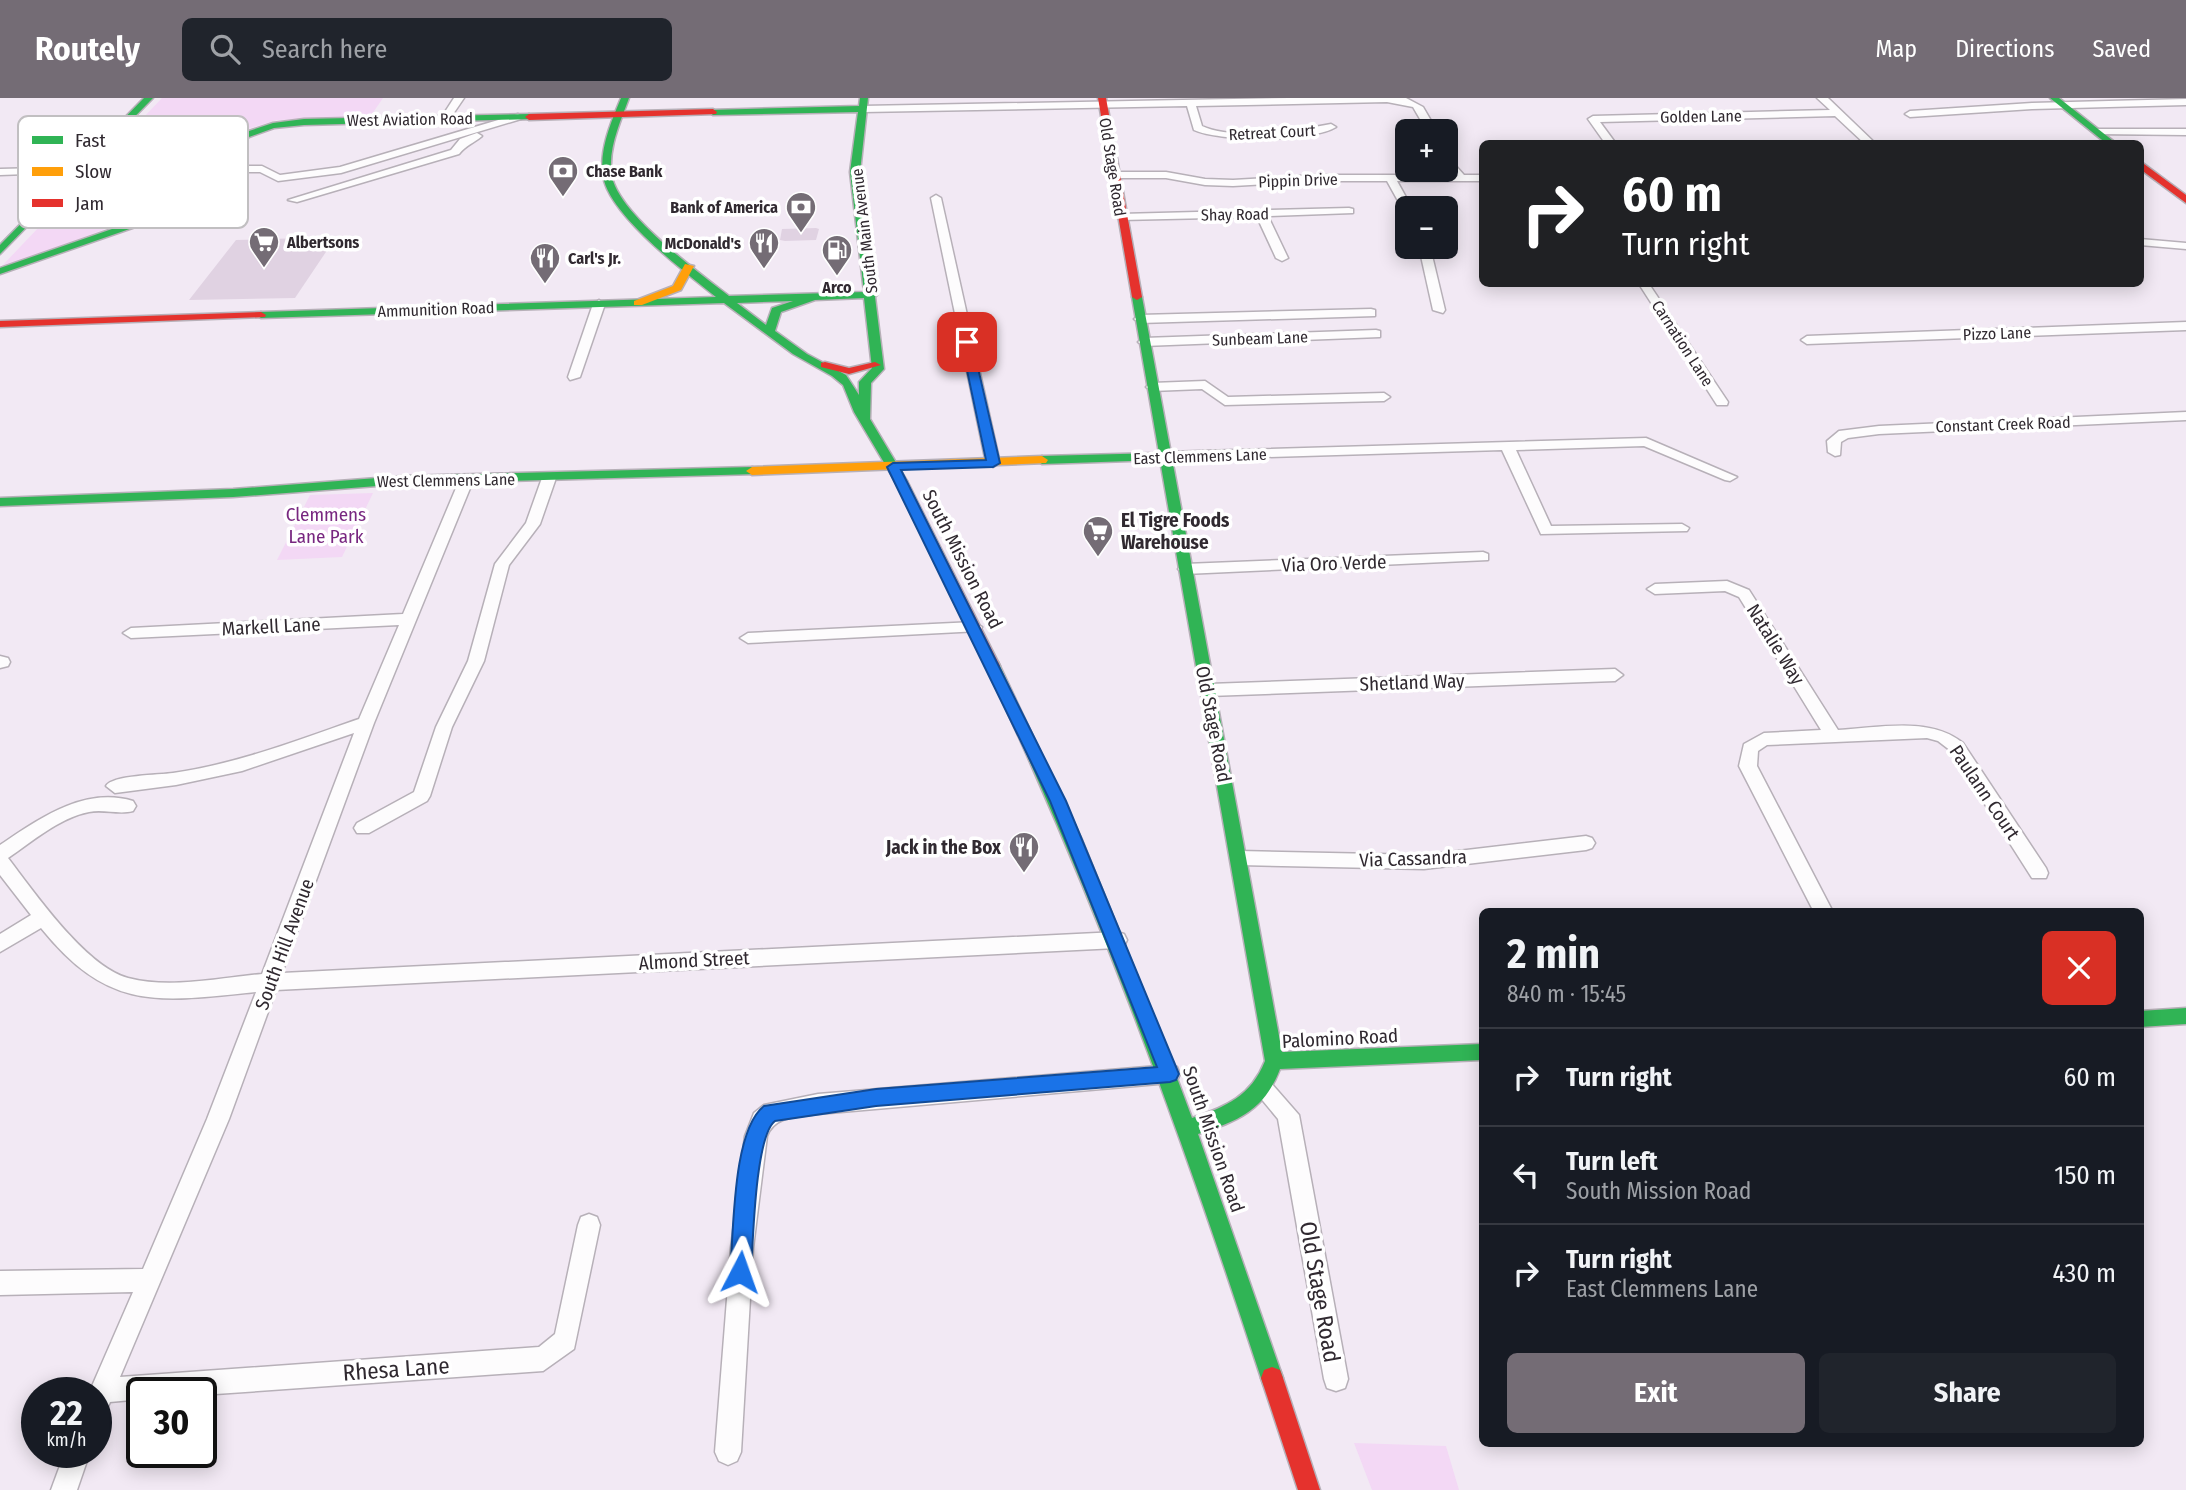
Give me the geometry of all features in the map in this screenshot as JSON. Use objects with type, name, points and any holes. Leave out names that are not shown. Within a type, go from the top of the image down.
[{"type":"street","points":[[132,116],[149,98]]},
{"type":"street","points":[[446,118],[459,98]]},
{"type":"street","name":"South Mission Road","points":[[625,98],[607,149],[610,189],[635,223],[769,331],[803,356],[825,365],[849,385],[851,398],[893,467],[974,627],[1058,801],[1170,1074],[1309,1490]]},
{"type":"street","points":[[1822,98],[1867,140]]},
{"type":"street","name":"Old Stage Road","points":[[1103,101],[1121,217],[1275,1061]]},
{"type":"street","points":[[864,104],[1411,101],[1418,105],[1426,119]]},
{"type":"street","points":[[2058,101],[2108,140]]},
{"type":"street","points":[[1910,114],[2058,101],[2186,102]]},
{"type":"street","name":"West Aviation Road","points":[[248,134],[273,126],[304,122],[618,116],[864,104]]},
{"type":"street","name":"South Main Avenue","points":[[864,104],[855,172],[872,295],[877,340],[875,365],[878,369],[865,383],[865,417]]},
{"type":"street","name":"Retreat Court","points":[[1191,104],[1197,128],[1213,135],[1312,132],[1331,127]]},
{"type":"street","name":"Golden Lane","points":[[1608,140],[1592,119],[1838,113]]},
{"type":"street","points":[[248,170],[262,170],[278,178],[341,170],[518,117]]},
{"type":"street","points":[[293,200],[455,152],[464,141],[537,117]]},
{"type":"street","points":[[2098,132],[2186,132]]},
{"type":"street","points":[[2144,167],[2186,200]]},
{"type":"street","points":[[0,172],[18,172]]},
{"type":"street","points":[[1458,174],[1461,178]]},
{"type":"street","name":"Pippin Drive","points":[[1114,175],[1166,175],[1233,183],[1479,178]]},
{"type":"street","points":[[1391,178],[1401,196]]},
{"type":"street","points":[[936,198],[993,463]]},
{"type":"street","name":"Shay Road","points":[[1121,217],[1349,211]]},
{"type":"street","points":[[1261,213],[1282,258]]},
{"type":"street","points":[[0,251],[22,228]]},
{"type":"street","name":"West Aviation Road","points":[[0,271],[124,228]]},
{"type":"street","points":[[2144,242],[2186,246]]},
{"type":"street","points":[[1427,259],[1439,310]]},
{"type":"street","points":[[638,303],[682,286],[689,266]]},
{"type":"street","name":"Carnation Lane","points":[[1646,287],[1722,402]]},
{"type":"street","name":"Ammunition Road","points":[[0,324],[872,295]]},
{"type":"street","points":[[769,331],[776,310],[814,297]]},
{"type":"street","points":[[574,377],[599,304]]},
{"type":"street","points":[[1140,319],[1371,313]]},
{"type":"street","name":"Pizzo Lane","points":[[1807,340],[2186,326]]},
{"type":"street","name":"Sunbeam Lane","points":[[1144,342],[1376,334]]},
{"type":"street","name":"South Mission Road","points":[[803,356],[809,370],[834,392],[851,398]]},
{"type":"street","points":[[825,365],[851,371],[875,365]]},
{"type":"street","points":[[1152,387],[1205,385],[1225,401],[1384,397]]},
{"type":"street","name":"Constant Creek Road","points":[[1835,452],[1835,441],[1844,434],[1879,430],[2186,416]]},
{"type":"street","points":[[1682,528],[1546,531],[1507,446],[1646,442],[1730,477]]},
{"type":"street","name":"East Clemmens Lane","points":[[893,467],[1507,446]]},
{"type":"street","name":"West Clemmens Lane","points":[[0,502],[233,493],[403,480],[466,481],[893,467]]},
{"type":"street","points":[[363,828],[421,796],[444,727],[476,661],[502,564],[533,524],[549,478]]},
{"type":"street","name":"South Hill Avenue","points":[[108,1377],[221,1112],[366,723],[466,481]]},
{"type":"street","name":"Via Oro Verde","points":[[1185,569],[1483,556]]},
{"type":"street","name":"Natalie Way","points":[[1655,589],[1727,586],[1744,594],[1833,736]]},
{"type":"street","name":"Markell Lane","points":[[131,633],[411,619]]},
{"type":"street","points":[[748,638],[974,627]]},
{"type":"street","name":"Shetland Way","points":[[1209,690],[1615,675]]},
{"type":"street","points":[[115,786],[176,779],[242,765],[366,723]]},
{"type":"street","name":"Paulann Court","points":[[1833,736],[1927,732],[1947,738],[1957,747],[2039,873]]},
{"type":"street","points":[[1822,908],[1748,766],[1748,753],[1753,745],[1769,738],[1833,736]]},
{"type":"street","points":[[0,855],[64,815],[89,805],[127,806]]},
{"type":"street","name":"Via Cassandra","points":[[1240,859],[1424,862],[1586,844]]},
{"type":"street","name":"Almond Street","points":[[0,862],[89,967],[117,984],[161,990],[271,982],[1117,940]]},
{"type":"street","points":[[0,944],[45,916]]},
{"type":"street","points":[[2144,1019],[2186,1016]]},
{"type":"street","name":"Palomino Road","points":[[1264,1090],[1275,1061],[1479,1052]]},
{"type":"street","points":[[728,1452],[747,1187],[756,1136],[762,1120],[771,1112],[830,1103],[1170,1074]]},
{"type":"street","points":[[1188,1128],[1239,1110],[1257,1100],[1264,1090]]},
{"type":"street","name":"Old Stage Road","points":[[1264,1090],[1288,1115],[1336,1379]]},
{"type":"street","name":"Rhesa Lane","points":[[112,1397],[543,1359],[565,1341],[589,1224]]},
{"type":"street","points":[[0,1283],[148,1280]]},
{"type":"street","points":[[64,1490],[73,1468]]},
{"type":"green space","points":[[162,98],[383,98],[370,117],[277,120],[248,129],[248,116],[145,116]]},
{"type":"green space","points":[[38,228],[108,228],[0,268]]},
{"type":"green space","name":"Clemmens Lane Park","points":[[373,493],[342,557],[277,560],[310,495]]},
{"type":"green space","points":[[1354,1443],[1446,1446],[1459,1490],[1372,1490]]},
{"type":"building","name":"Bank of America","points":[[782,229],[819,229],[816,240],[785,241],[780,240]]},
{"type":"building","name":"Albertsons","points":[[336,237],[295,298],[189,300],[236,240]]},
{"type":"traffic: fast","points":[[131,116],[149,98]]},
{"type":"traffic: fast","points":[[625,98],[610,141],[607,164],[610,186],[621,204],[694,274],[797,352],[842,378],[901,481]]},
{"type":"traffic: fast","points":[[864,98],[855,172],[878,369],[865,382],[865,417]]},
{"type":"traffic: fast","points":[[2054,98],[2108,140]]},
{"type":"traffic: fast","points":[[713,112],[863,109]]},
{"type":"traffic: fast","points":[[248,134],[273,126],[304,122],[529,117]]},
{"type":"traffic: fast","points":[[0,251],[22,228]]},
{"type":"traffic: fast","points":[[0,271],[124,228]]},
{"type":"traffic: fast","points":[[261,315],[872,295]]},
{"type":"traffic: fast","points":[[770,331],[776,310],[814,297]]},
{"type":"traffic: fast","points":[[1137,297],[1274,1061]]},
{"type":"traffic: fast","points":[[1042,460],[1165,456]]},
{"type":"traffic: fast","points":[[0,502],[233,493],[403,480],[752,471]]},
{"type":"traffic: fast","points":[[993,666],[1073,840],[1145,1017],[1211,1197],[1272,1378]]},
{"type":"traffic: fast","points":[[2144,1019],[2186,1016]]},
{"type":"traffic: fast","points":[[1188,1128],[1231,1113],[1252,1100],[1268,1077],[1274,1061],[1479,1052]]},
{"type":"traffic: slow","points":[[638,303],[677,288],[689,266]]},
{"type":"traffic: slow","points":[[752,471],[1042,460]]},
{"type":"traffic: jam","points":[[1102,98],[1137,297]]},
{"type":"traffic: jam","points":[[529,117],[713,112]]},
{"type":"traffic: jam","points":[[2144,167],[2186,200]]},
{"type":"traffic: jam","points":[[0,324],[261,315]]},
{"type":"traffic: jam","points":[[825,365],[849,371],[875,365]]},
{"type":"traffic: jam","points":[[901,481],[993,666]]},
{"type":"traffic: jam","points":[[1272,1378],[1309,1490]]},
{"type":"place","name":"Chase Bank","points":[[563,198]]},
{"type":"place","name":"Bank of America","points":[[801,234]]},
{"type":"place","name":"Albertsons","points":[[264,269]]},
{"type":"place","name":"McDonald's","points":[[764,270]]},
{"type":"place","name":"Arco","points":[[837,277]]},
{"type":"place","name":"Carl's Jr.","points":[[545,285]]},
{"type":"place","name":"El Tigre Foods Warehouse","points":[[1098,558]]},
{"type":"place","name":"Jack in the Box","points":[[1024,874]]},
{"type":"route","points":[[740,1272],[749,1175],[756,1136],[762,1120],[771,1112],[876,1098],[1026,1088],[1170,1074],[1058,801],[893,467],[993,463],[967,342]]}]
